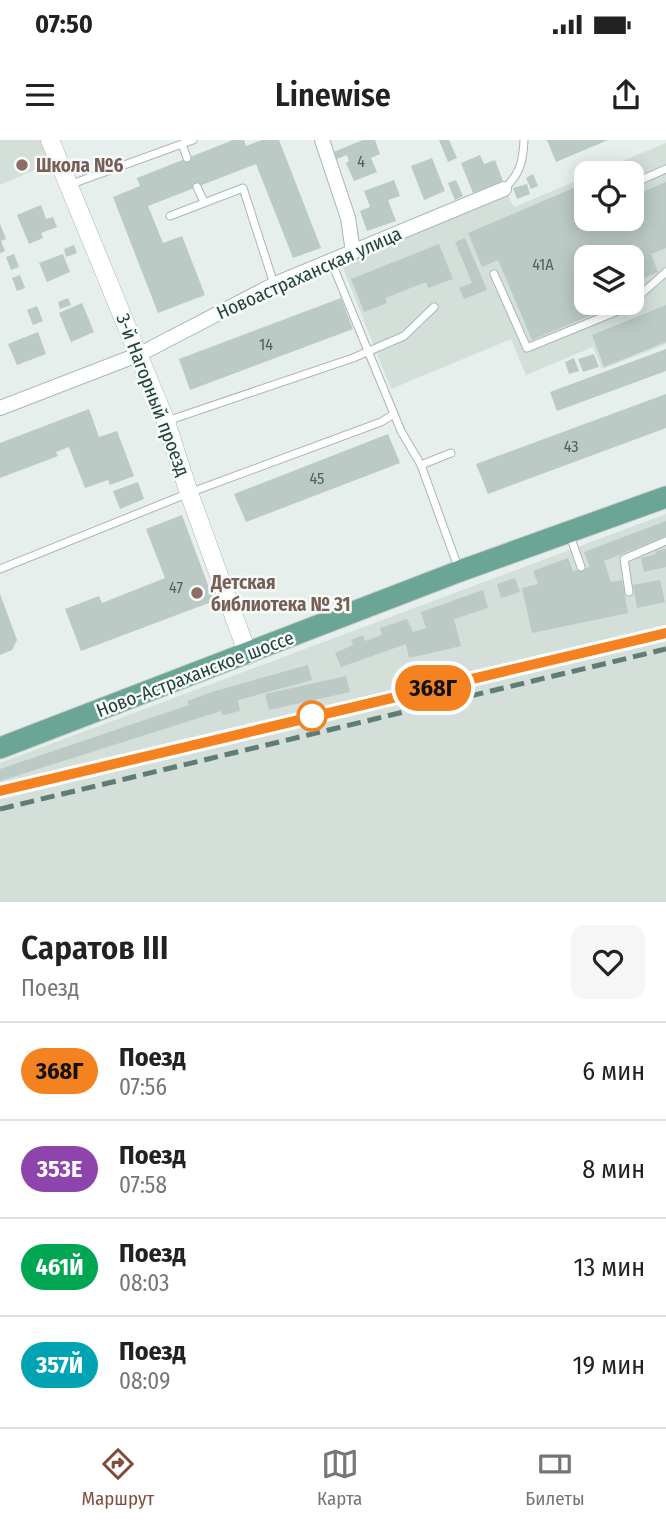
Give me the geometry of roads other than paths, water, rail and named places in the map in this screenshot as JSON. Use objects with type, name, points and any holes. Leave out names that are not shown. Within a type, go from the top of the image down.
[{"type":"main road","name":"Ново-Астраханское шоссе","points":[[0,748],[460,571],[666,497]]},
{"type":"street","name":"3-й Нагорный проезд","points":[[50,140],[140,354],[248,654]]},
{"type":"street","points":[[322,140],[348,218],[353,252]]},
{"type":"street","name":"Новоастраханская улица","points":[[0,408],[140,354],[275,284],[504,189]]},
{"type":"lane","points":[[69,185],[193,140]]},
{"type":"lane","points":[[504,189],[515,179],[523,163],[524,140]]},
{"type":"lane","points":[[182,144],[187,158]]},
{"type":"lane","points":[[644,179],[666,169]]},
{"type":"lane","points":[[197,187],[204,202]]},
{"type":"lane","points":[[170,216],[243,188],[275,284]]},
{"type":"lane","points":[[331,261],[401,431],[421,465],[460,571]]},
{"type":"lane","points":[[644,292],[666,272]]},
{"type":"lane","points":[[494,274],[527,348],[608,315]]},
{"type":"lane","points":[[166,422],[404,336],[434,307]]},
{"type":"lane","points":[[0,569],[190,493],[381,422],[394,414]]},
{"type":"lane","points":[[421,465],[451,453]]},
{"type":"lane","points":[[569,532],[582,567]]},
{"type":"lane","points":[[629,592],[624,559],[666,541]]},
{"type":"railway","points":[[0,791],[666,633]]},
{"type":"railway","points":[[0,809],[666,649]]},
{"type":"train","name":"368Г","points":[[0,791],[666,633]]},
{"type":"place","name":"Школа №6","points":[[22,165]]},
{"type":"place","name":"Детская библиотека № 31","points":[[197,593]]}]
